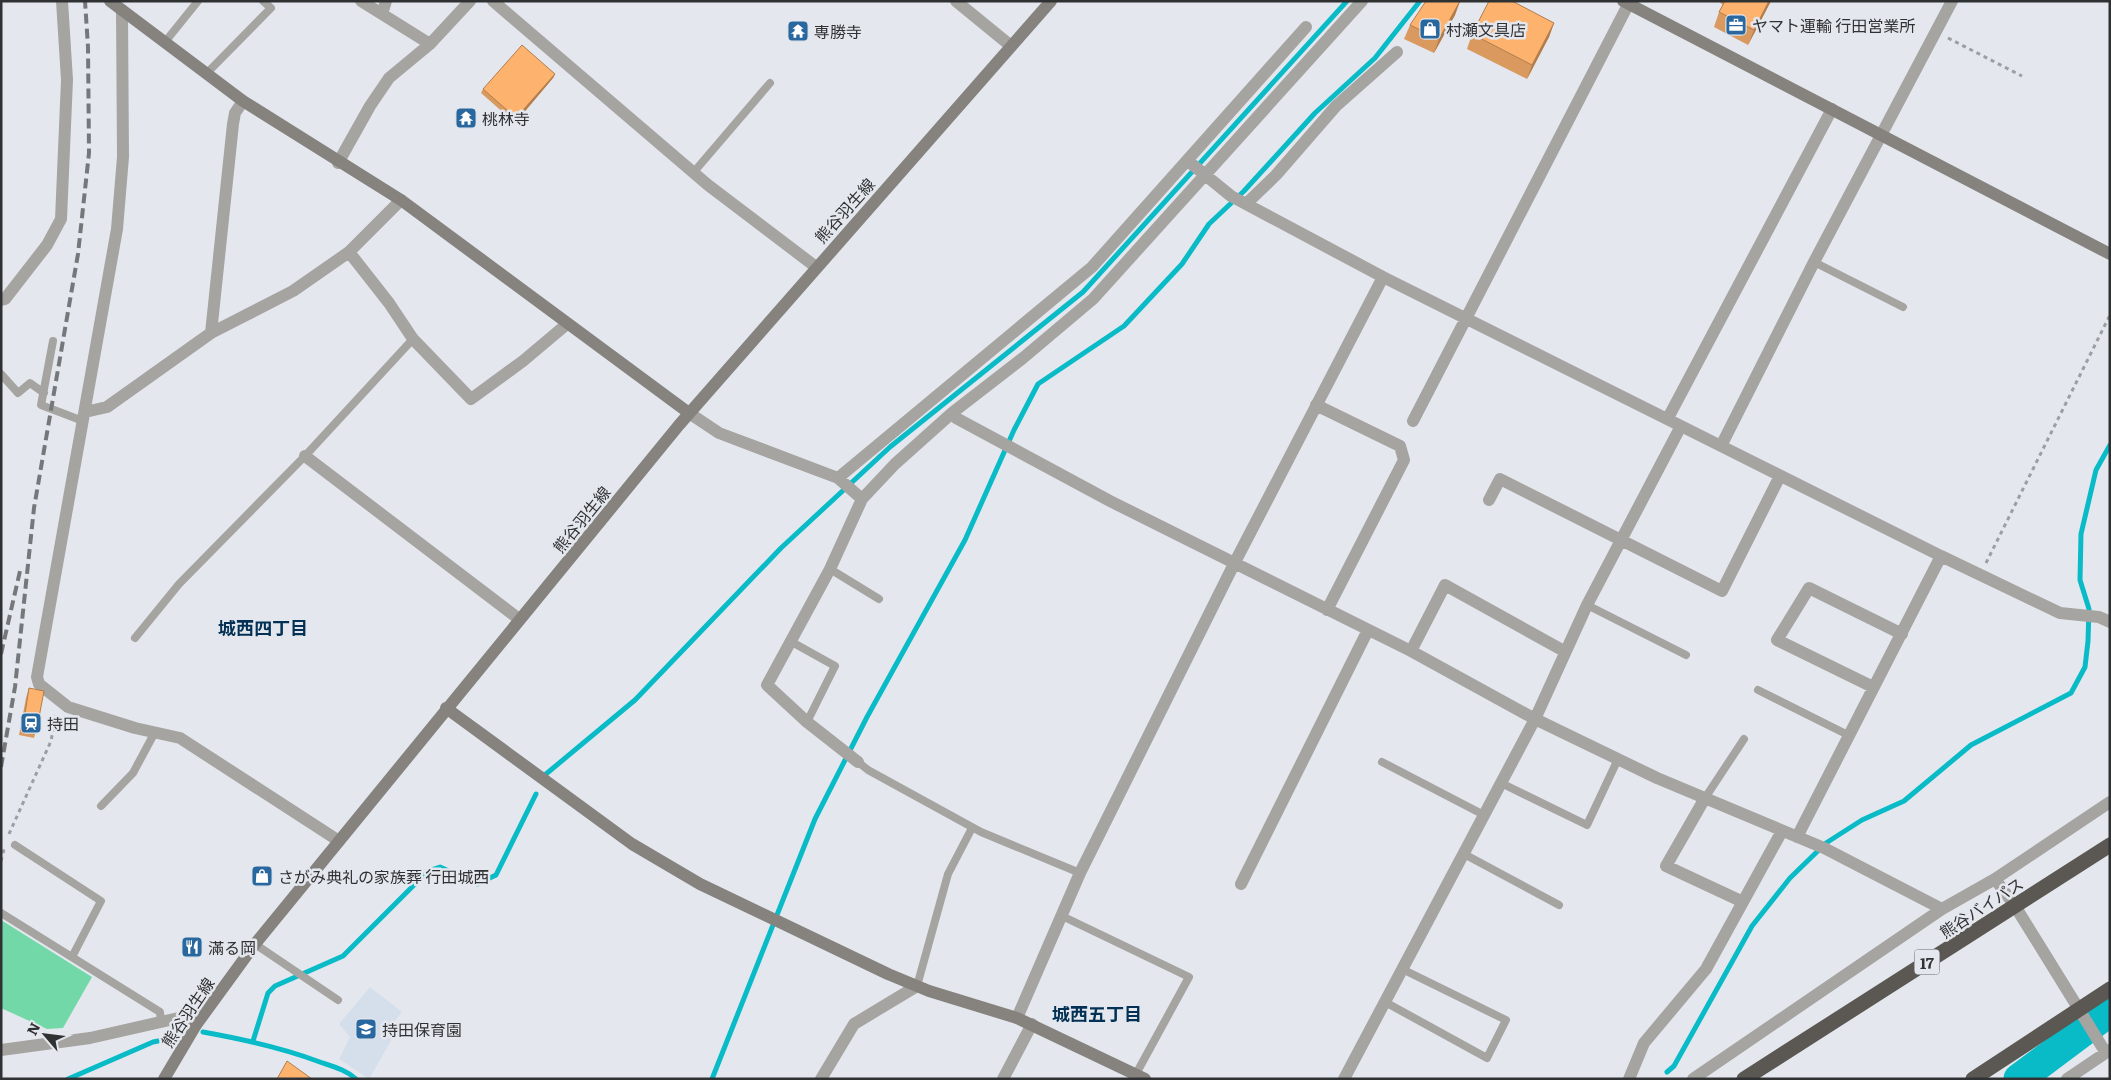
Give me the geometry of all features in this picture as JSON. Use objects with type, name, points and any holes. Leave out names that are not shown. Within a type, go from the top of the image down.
[{"type":"highway","name":"熊谷バイパス","points":[[1744,1079],[2110,845]]},
{"type":"highway","points":[[1974,1079],[2110,989]]},
{"type":"street","points":[[1,300],[5,299],[47,245],[61,219],[67,80],[62,1]]},
{"type":"street","points":[[110,1],[122,6],[165,42],[242,101],[400,200],[567,324],[719,433],[845,483],[862,499]]},
{"type":"street","points":[[361,1],[430,44]]},
{"type":"street","points":[[382,14],[386,1]]},
{"type":"street","points":[[338,162],[370,106],[389,78],[430,44],[470,1]]},
{"type":"street","points":[[493,1],[606,95],[693,173],[816,267]]},
{"type":"street","points":[[956,1],[1011,46]]},
{"type":"street","name":"熊谷羽生線","points":[[164,1079],[196,1025],[255,944],[446,708],[689,413],[1051,1]]},
{"type":"street","points":[[845,483],[1092,267],[1196,168],[1362,1]]},
{"type":"street","points":[[1720,446],[1814,262],[1883,135],[1952,1]]},
{"type":"street","points":[[1413,421],[1627,2],[2110,254]]},
{"type":"street","points":[[122,6],[123,156],[117,229],[84,416],[72,471],[37,677],[39,684],[68,707],[180,738],[339,840]]},
{"type":"street","points":[[858,762],[808,722],[767,684],[830,568],[862,499],[895,464],[952,413],[1023,358],[1093,299],[1306,27]]},
{"type":"street","points":[[1239,201],[1276,175],[1336,106],[1397,52]]},
{"type":"street","points":[[211,333],[233,124],[235,113],[242,101]]},
{"type":"street","points":[[1668,418],[1832,108]]},
{"type":"street","points":[[1196,168],[1239,201],[1383,277],[1941,556],[2060,614],[2099,617],[2110,622]]},
{"type":"street","points":[[84,416],[107,407],[211,333],[293,291],[349,252],[400,200]]},
{"type":"street","points":[[349,252],[389,302],[413,339],[471,399],[523,361],[567,324]]},
{"type":"street","points":[[1017,1018],[1080,873],[1234,564],[1383,277]]},
{"type":"street","points":[[1316,405],[1400,446],[1404,460],[1327,610]]},
{"type":"street","points":[[952,413],[956,418],[1110,501],[1411,651],[1535,719],[1705,798],[1824,848],[1942,909]]},
{"type":"street","points":[[1344,1079],[1535,719],[1564,651],[1681,426]]},
{"type":"street","points":[[305,456],[520,619]]},
{"type":"street","points":[[1489,500],[1500,479],[1722,591],[1780,476]]},
{"type":"street","points":[[1797,837],[1941,556]]},
{"type":"street","points":[[1411,651],[1445,585],[1564,651]]},
{"type":"street","points":[[1873,687],[1777,640],[1809,588],[1902,634]]},
{"type":"street","points":[[1241,884],[1368,630]]},
{"type":"street","points":[[446,708],[632,844],[700,884],[764,916],[917,986],[1032,1024],[1140,1077]]},
{"type":"street","points":[[1705,798],[1666,866],[1743,902]]},
{"type":"street","points":[[1693,1079],[1942,909],[1995,879],[2110,802]]},
{"type":"street","points":[[1629,1079],[1644,1043],[1706,970],[1782,831]]},
{"type":"street","points":[[1995,879],[2015,906],[2107,1051],[2067,1079]]},
{"type":"street","points":[[821,1079],[854,1024],[917,986]]},
{"type":"street","points":[[1,1050],[90,1038],[184,1017],[196,1025]]},
{"type":"street","points":[[1003,1079],[1032,1024]]},
{"type":"lane","points":[[165,42],[198,1]]},
{"type":"lane","points":[[206,74],[271,8],[263,1]]},
{"type":"lane","points":[[693,173],[770,83]]},
{"type":"lane","points":[[1814,262],[1903,307]]},
{"type":"lane","points":[[135,638],[179,584],[305,456],[413,339]]},
{"type":"lane","points":[[53,341],[41,405],[84,416]]},
{"type":"lane","points":[[1,374],[18,393],[30,383],[44,393]]},
{"type":"lane","points":[[830,568],[879,599]]},
{"type":"lane","points":[[1587,605],[1686,655]]},
{"type":"lane","points":[[790,641],[835,666],[808,722]]},
{"type":"lane","points":[[1758,690],[1848,735]]},
{"type":"lane","points":[[101,806],[133,774],[155,732]]},
{"type":"lane","points":[[1705,798],[1744,739]]},
{"type":"lane","points":[[1502,782],[1587,825],[1618,759]]},
{"type":"lane","points":[[858,762],[868,770],[972,828],[1080,873]]},
{"type":"lane","points":[[1382,762],[1484,815]]},
{"type":"lane","points":[[917,986],[948,874],[972,828]]},
{"type":"lane","points":[[15,845],[101,901],[72,958]]},
{"type":"lane","points":[[1464,854],[1559,905]]},
{"type":"lane","points":[[1,913],[160,1012],[161,1021]]},
{"type":"lane","points":[[1062,916],[1190,977],[1140,1077]]},
{"type":"lane","points":[[255,944],[338,1000]]},
{"type":"lane","points":[[1385,1002],[1487,1058],[1506,1020],[1402,969]]},
{"type":"path","points":[[1936,32],[2022,76]]},
{"type":"path","points":[[1980,575],[2110,316]]},
{"type":"path","points":[[7,839],[50,741],[60,700]]},
{"type":"path","points":[[1,861],[5,846]]},
{"type":"shaded area","name":"持田保育園","points":[[370,987],[402,1012],[384,1034],[392,1039],[369,1079],[339,1059],[350,1037],[339,1024]]},
{"type":"green space","points":[[1,920],[92,977],[63,1028],[47,1029],[1,1008]]},
{"type":"building","points":[[1426,1],[1460,1],[1439,39],[1410,25]]},
{"type":"building","points":[[1489,1],[1512,1],[1554,23],[1532,65],[1472,34]]},
{"type":"building","points":[[1725,1],[1769,1],[1754,30],[1719,12]]},
{"type":"building","points":[[522,45],[555,74],[516,118],[483,89]]},
{"type":"building","points":[[29,688],[44,691],[37,728],[23,726]]},
{"type":"building","points":[[287,1061],[312,1079],[277,1079]]},
{"type":"waterway","points":[[546,774],[635,700],[781,548],[890,447],[1083,292],[1347,1]]},
{"type":"waterway","points":[[712,1079],[815,819],[867,717],[965,540],[1014,430],[1038,384],[1124,326],[1182,264],[1209,224],[1244,191],[1315,113],[1375,58],[1420,1]]},
{"type":"waterway","points":[[1667,1072],[1674,1066],[1752,926],[1790,878],[1826,843],[1862,820],[1904,801],[1971,745],[2071,693],[2085,667],[2088,641],[2089,609],[2080,580],[2081,534],[2096,470],[2110,445]]},
{"type":"waterway","points":[[253,1041],[268,993],[275,986],[343,956],[428,871],[440,867],[477,884],[496,875],[536,794]]},
{"type":"waterway","points":[[2019,1079],[2110,1011]]},
{"type":"waterway","points":[[203,1032],[289,1052],[338,1068],[356,1079]]},
{"type":"waterway","points":[[68,1079],[153,1042],[168,1039]]},
{"type":"railway","points":[[1,767],[15,687],[34,508],[78,254],[89,153],[88,47],[85,1]]},
{"type":"railway","points":[[1,654],[20,571]]},
{"type":"place","name":"ヤマト運輸 行田営業所","points":[[1736,25]]},
{"type":"place","name":"村瀬文具店","points":[[1430,29]]},
{"type":"place","name":"専勝寺","points":[[798,31]]},
{"type":"place","name":"桃林寺","points":[[466,118]]},
{"type":"place","name":"持田","points":[[31,723]]},
{"type":"place","name":"さがみ典礼の家族葬 行田城西","points":[[262,876]]},
{"type":"place","name":"滿る岡","points":[[192,947]]},
{"type":"place","name":"持田保育園","points":[[366,1029]]},
{"type":"district","name":"城西四丁目","points":[[263,627]]},
{"type":"district","name":"城西五丁目","points":[[1097,1013]]}]
